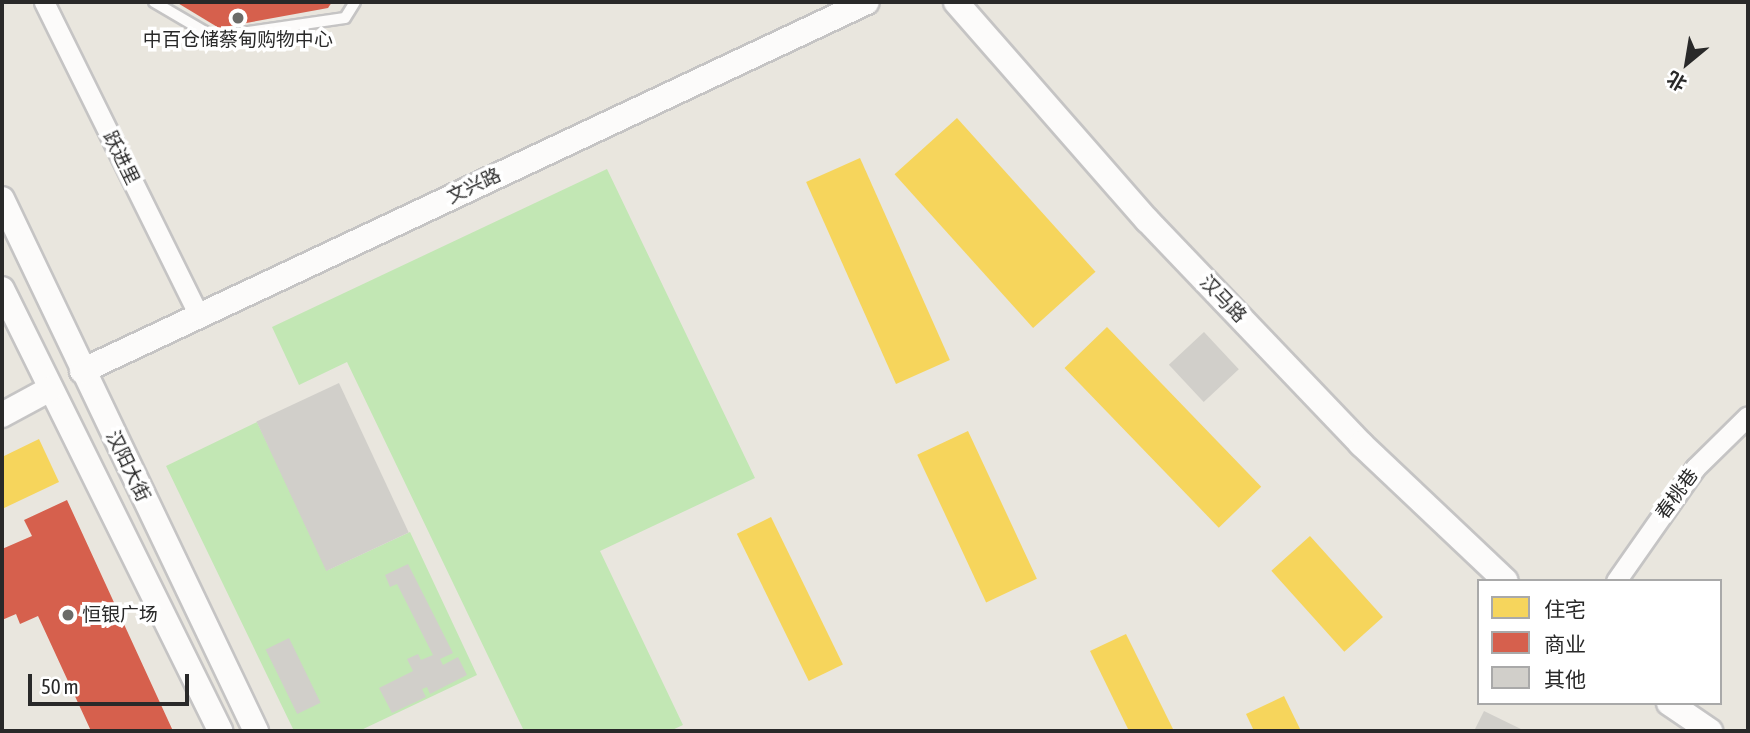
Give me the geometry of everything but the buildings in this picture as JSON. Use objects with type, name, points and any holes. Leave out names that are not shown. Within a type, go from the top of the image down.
[{"type":"street","name":"跃进里","points":[[44,2],[198,314]]},
{"type":"street","name":"文兴路","points":[[82,371],[198,314],[867,2]]},
{"type":"street","name":"汉马路","points":[[956,2],[1166,239],[1361,444],[1504,579]]},
{"type":"street","name":"汉阳大街","points":[[2,200],[256,731]]},
{"type":"street","name":"汉阳大街","points":[[2,289],[220,731]]},
{"type":"street","points":[[2,415],[50,388]]},
{"type":"street","name":"春桃巷","points":[[1617,579],[1695,468],[1748,416]]},
{"type":"street","points":[[1672,705],[1710,731]]},
{"type":"lane","points":[[154,2],[214,37],[345,18],[355,2]]},
{"type":"green space","points":[[607,169],[755,478],[600,551],[683,725],[670,731],[524,731],[347,362],[299,385],[272,327]]},
{"type":"green space","points":[[257,422],[328,570],[410,532],[477,675],[359,731],[294,731],[166,466]]},
{"type":"place","name":"中百仓储蔡甸购物中心","points":[[238,18]]},
{"type":"place","name":"恒银广场","points":[[68,615]]}]
